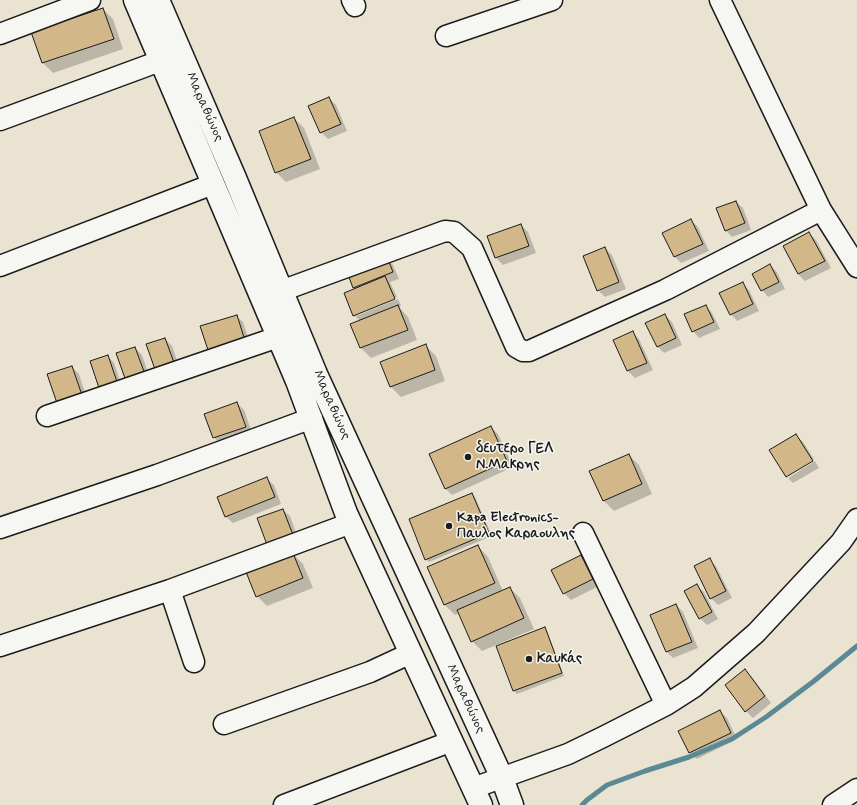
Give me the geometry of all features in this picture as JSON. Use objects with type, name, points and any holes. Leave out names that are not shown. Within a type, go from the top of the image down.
[{"type":"main road","name":"Μαραθώνος","points":[[135,0],[312,418],[351,523],[477,797]]},
{"type":"main road","name":"Μαραθώνος","points":[[158,0],[235,178],[281,291],[323,388],[502,778],[512,805]]},
{"type":"street","points":[[0,34],[90,0]]},
{"type":"street","points":[[446,36],[552,0]]},
{"type":"street","points":[[720,0],[821,210],[857,267]]},
{"type":"street","points":[[0,120],[160,60]]},
{"type":"street","points":[[0,266],[213,184]]},
{"type":"street","points":[[281,291],[446,231],[454,232],[472,248],[516,347],[523,352],[530,351],[665,290],[821,210]]},
{"type":"street","points":[[47,416],[278,337]]},
{"type":"street","points":[[0,528],[157,475],[312,418]]},
{"type":"street","points":[[477,797],[502,778],[568,754],[604,737],[666,705],[694,687],[756,632],[840,542],[857,518]]},
{"type":"street","points":[[0,646],[170,590],[351,523]]},
{"type":"street","points":[[583,533],[666,705]]},
{"type":"street","points":[[170,590],[194,662]]},
{"type":"street","points":[[224,724],[370,672],[412,653]]},
{"type":"street","points":[[284,805],[452,741]]},
{"type":"street","points":[[833,805],[857,789]]},
{"type":"building","points":[[103,8],[114,39],[42,63],[31,32]]},
{"type":"building","points":[[329,97],[341,124],[320,133],[308,106]]},
{"type":"building","points":[[294,117],[311,159],[275,173],[259,131]]},
{"type":"building","points":[[736,201],[745,223],[725,231],[716,208]]},
{"type":"building","points":[[691,219],[703,244],[674,257],[662,233]]},
{"type":"building","points":[[521,224],[529,246],[495,258],[487,236]]},
{"type":"building","points":[[809,232],[825,261],[798,274],[783,246]]},
{"type":"building","points":[[605,247],[619,282],[597,291],[583,256]]},
{"type":"building","points":[[387,257],[393,272],[353,288],[347,272]]},
{"type":"building","points":[[770,264],[779,282],[761,291],[752,274]]},
{"type":"building","points":[[385,276],[395,299],[353,316],[344,293]]},
{"type":"building","points":[[743,282],[753,304],[730,315],[719,293]]},
{"type":"building","points":[[398,305],[408,330],[360,348],[350,324]]},
{"type":"building","points":[[706,305],[714,322],[692,332],[684,314]]},
{"type":"building","points":[[665,314],[676,338],[657,347],[645,323]]},
{"type":"building","points":[[237,315],[246,344],[210,356],[200,326]]},
{"type":"building","points":[[633,331],[647,363],[627,371],[613,340]]},
{"type":"building","points":[[165,338],[176,368],[157,375],[146,344]]},
{"type":"building","points":[[426,344],[435,370],[390,387],[380,362]]},
{"type":"building","points":[[135,347],[146,377],[127,384],[116,353]]},
{"type":"building","points":[[108,355],[118,385],[100,391],[90,361]]},
{"type":"building","points":[[72,366],[83,398],[58,406],[47,374]]},
{"type":"building","points":[[237,402],[246,427],[213,438],[204,414]]},
{"type":"building","name":"δευτερο ΓΕΛ Ν.Μακρης","points":[[491,426],[507,461],[445,489],[429,454]]},
{"type":"building","points":[[796,434],[813,461],[786,477],[769,450]]},
{"type":"building","points":[[629,454],[642,484],[603,501],[589,471]]},
{"type":"building","points":[[267,477],[275,497],[225,517],[217,497]]},
{"type":"building","name":"Kapa Electronics- Παυλος Καραουλης","points":[[472,493],[489,533],[425,560],[409,519]]},
{"type":"building","points":[[283,509],[295,540],[269,550],[257,518]]},
{"type":"building","points":[[478,545],[495,583],[444,605],[427,567]]},
{"type":"building","points":[[293,553],[303,578],[256,597],[246,572]]},
{"type":"building","points":[[581,555],[593,579],[563,594],[551,570]]},
{"type":"building","points":[[710,558],[726,591],[710,599],[694,566]]},
{"type":"building","points":[[697,584],[712,612],[699,619],[684,591]]},
{"type":"building","points":[[510,587],[524,618],[471,642],[457,610]]},
{"type":"building","points":[[676,604],[692,642],[666,652],[650,615]]},
{"type":"building","name":"Καυκάς","points":[[545,627],[562,673],[513,691],[496,646]]},
{"type":"building","points":[[745,669],[765,696],[745,712],[725,685]]},
{"type":"building","points":[[720,710],[731,733],[689,753],[678,731]]},
{"type":"waterway","points":[[582,805],[607,785],[689,757],[732,739],[766,717],[857,646]]},
{"type":"place","name":"δευτερο ΓΕΛ Ν.Μακρης","points":[[468,457]]},
{"type":"place","name":"Kapa Electronics- Παυλος Καραουλης","points":[[449,526]]},
{"type":"place","name":"Καυκάς","points":[[529,659]]}]
